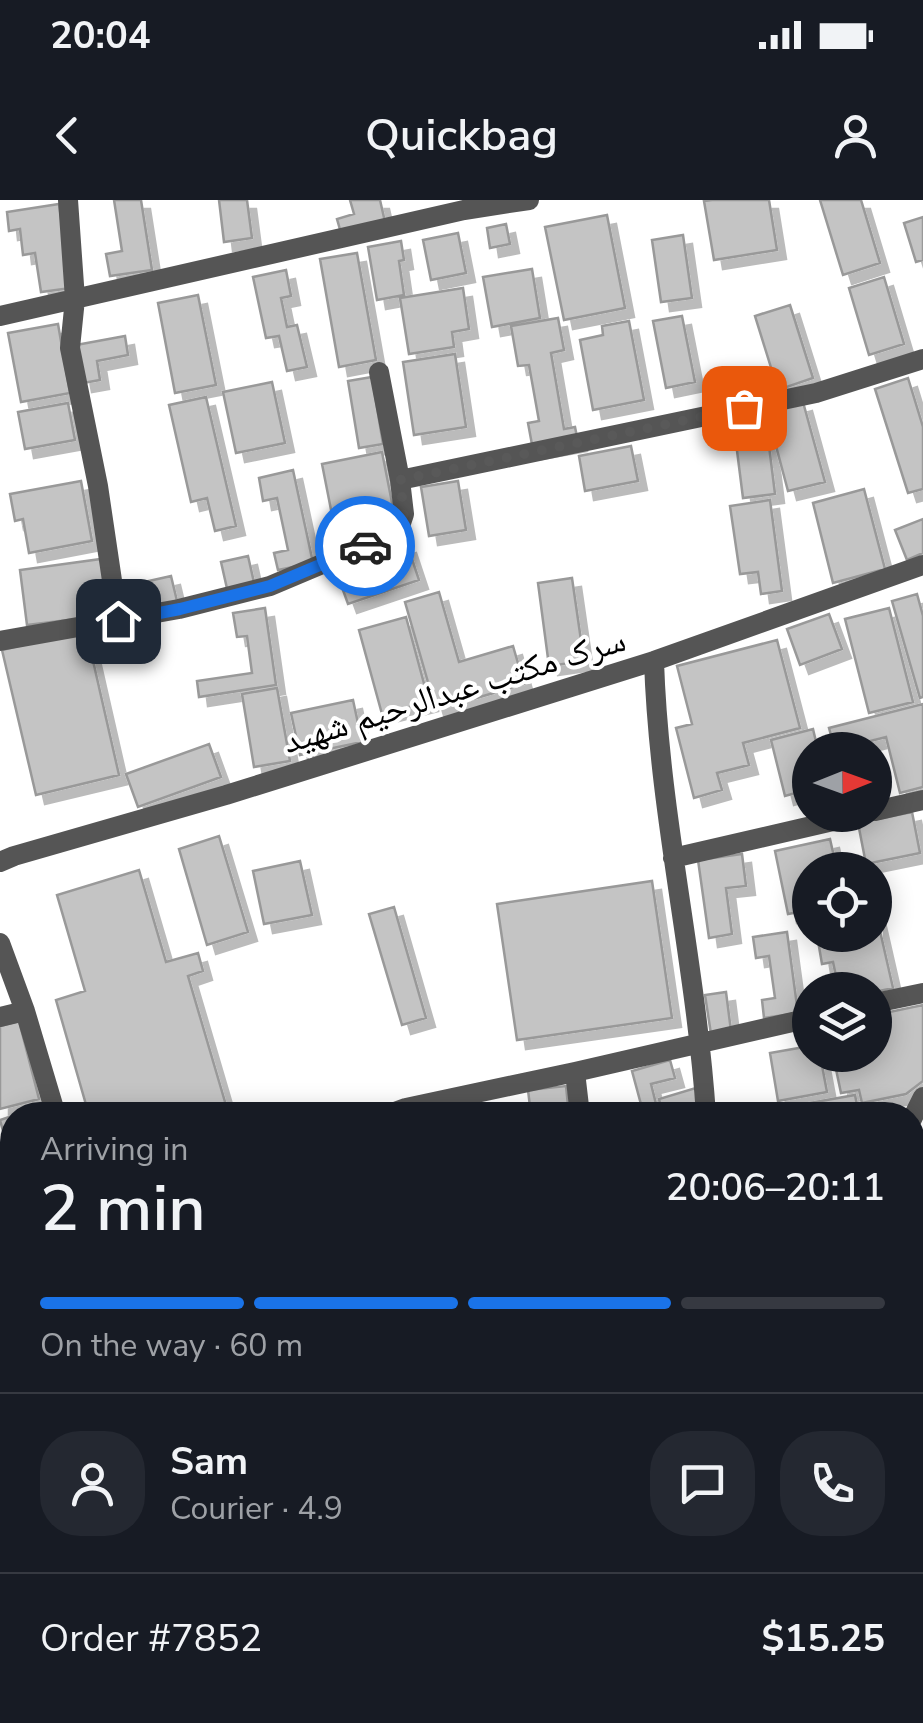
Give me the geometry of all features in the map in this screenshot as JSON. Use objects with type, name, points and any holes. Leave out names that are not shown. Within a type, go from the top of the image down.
[{"type":"street","points":[[68,200],[75,299],[70,348],[98,486],[118,621]]},
{"type":"street","points":[[0,316],[464,210],[529,200]]},
{"type":"street","points":[[400,480],[816,393],[923,359]]},
{"type":"street","points":[[0,640],[180,609],[270,586],[398,532],[404,514],[400,480],[379,372]]},
{"type":"street","name":"سرک مکتب عبدالرحیم شهید","points":[[0,862],[654,661],[923,565]]},
{"type":"street","points":[[654,661],[656,724],[702,1042],[705,1102]]},
{"type":"street","points":[[892,807],[923,800]]},
{"type":"street","points":[[673,858],[792,830]]},
{"type":"street","points":[[0,944],[52,1102]]},
{"type":"street","points":[[892,1000],[923,992]]},
{"type":"street","points":[[0,1018],[25,1011]]},
{"type":"street","points":[[447,1102],[792,1022]]},
{"type":"street","points":[[575,1072],[578,1102]]},
{"type":"building","points":[[114,200],[141,200],[152,270],[110,276],[106,254],[122,251]]},
{"type":"building","points":[[219,200],[247,200],[252,238],[224,242]]},
{"type":"building","points":[[350,200],[380,200],[385,222],[341,233],[337,219],[354,214]]},
{"type":"building","points":[[769,200],[777,250],[714,260],[704,201]]},
{"type":"building","points":[[820,200],[861,200],[880,263],[843,275]]},
{"type":"building","points":[[59,204],[71,288],[41,292],[35,253],[23,255],[20,229],[9,231],[7,212]]},
{"type":"building","points":[[607,215],[625,308],[564,320],[545,227]]},
{"type":"building","points":[[923,217],[923,260],[916,262],[904,223]]},
{"type":"building","points":[[506,224],[510,244],[490,248],[487,228]]},
{"type":"building","points":[[458,233],[466,273],[431,280],[423,240]]},
{"type":"building","points":[[683,235],[692,298],[661,302],[652,240]]},
{"type":"building","points":[[401,241],[404,260],[399,261],[404,295],[377,300],[368,247]]},
{"type":"building","points":[[357,253],[376,360],[339,367],[320,259]]},
{"type":"building","points":[[532,269],[540,318],[492,327],[483,277]]},
{"type":"building","points":[[286,270],[291,296],[281,298],[287,327],[297,325],[307,367],[287,371],[279,336],[266,338],[253,277]]},
{"type":"building","points":[[884,277],[904,344],[869,355],[849,288]]},
{"type":"building","points":[[463,288],[469,329],[452,332],[454,347],[409,354],[400,298]]},
{"type":"building","points":[[198,295],[216,385],[175,393],[158,303]]},
{"type":"building","points":[[790,305],[813,378],[778,390],[755,316]]},
{"type":"building","points":[[682,316],[695,382],[666,388],[653,321]]},
{"type":"building","points":[[558,318],[564,350],[551,353],[564,429],[575,427],[578,442],[533,450],[528,423],[539,421],[529,365],[518,366],[511,326]]},
{"type":"building","points":[[629,321],[644,400],[593,410],[580,340],[603,335],[602,326]]},
{"type":"building","points":[[58,324],[70,393],[21,402],[8,333]]},
{"type":"building","points":[[125,336],[128,355],[97,361],[100,380],[83,383],[76,345]]},
{"type":"building","points":[[455,354],[466,427],[414,435],[403,362]]},
{"type":"building","points":[[372,377],[383,444],[359,448],[348,381]]},
{"type":"building","points":[[908,378],[923,427],[923,489],[908,493],[875,389]]},
{"type":"building","points":[[272,382],[285,443],[236,453],[223,392]]},
{"type":"building","points":[[206,397],[236,526],[215,531],[207,498],[191,502],[169,405]]},
{"type":"building","points":[[803,402],[825,482],[788,491],[767,412]]},
{"type":"building","points":[[68,403],[75,440],[25,449],[18,412]]},
{"type":"building","points":[[766,422],[775,494],[743,498],[734,427]]},
{"type":"building","points":[[631,446],[638,481],[585,491],[579,456]]},
{"type":"building","points":[[382,452],[395,518],[335,530],[322,464]]},
{"type":"building","points":[[293,470],[313,563],[278,570],[274,553],[288,550],[277,498],[263,501],[259,478]]},
{"type":"building","points":[[81,481],[92,541],[29,553],[23,519],[15,521],[10,494]]},
{"type":"building","points":[[458,481],[466,530],[429,536],[421,487]]},
{"type":"building","points":[[864,489],[885,569],[833,583],[813,503]]},
{"type":"building","points":[[770,500],[782,591],[761,594],[758,572],[740,574],[730,506]]},
{"type":"building","points":[[923,519],[923,553],[907,560],[895,530]]},
{"type":"building","points":[[407,544],[419,580],[348,604],[335,568]]},
{"type":"building","points":[[248,556],[255,587],[228,593],[221,562]]},
{"type":"building","points":[[101,559],[109,615],[27,625],[20,570]]},
{"type":"building","points":[[171,576],[177,601],[146,609],[140,583]]},
{"type":"building","points":[[572,578],[584,661],[549,666],[538,583]]},
{"type":"building","points":[[439,592],[459,662],[513,646],[524,684],[436,710],[405,602]]},
{"type":"building","points":[[917,594],[923,616],[920,698],[892,601]]},
{"type":"building","points":[[265,608],[276,685],[199,697],[197,681],[252,673],[247,636],[237,637],[233,613]]},
{"type":"building","points":[[889,608],[913,702],[869,713],[845,619]]},
{"type":"building","points":[[829,614],[842,649],[800,665],[787,629]]},
{"type":"building","points":[[406,617],[429,702],[382,714],[359,630]]},
{"type":"building","points":[[86,630],[119,775],[36,795],[2,650]]},
{"type":"building","points":[[777,640],[800,728],[743,743],[749,765],[717,773],[722,790],[694,798],[676,728],[692,724],[677,666]]},
{"type":"building","points":[[277,688],[290,761],[254,767],[242,694]]},
{"type":"building","points":[[353,700],[362,742],[300,755],[291,713]]},
{"type":"building","points":[[923,704],[923,787],[900,793],[892,761],[892,732],[830,732],[829,728]]},
{"type":"building","points":[[792,734],[792,794],[785,796],[771,740]]},
{"type":"building","points":[[209,744],[221,777],[138,807],[126,774]]},
{"type":"building","points":[[912,812],[920,853],[892,859],[892,852],[864,852],[860,832],[892,832],[892,816]]},
{"type":"building","points":[[219,836],[248,932],[207,945],[179,849]]},
{"type":"building","points":[[830,839],[833,852],[792,852],[792,913],[788,914],[775,851]]},
{"type":"building","points":[[742,854],[746,886],[726,888],[732,934],[709,938],[698,860]]},
{"type":"building","points":[[300,861],[312,915],[264,924],[253,871]]},
{"type":"building","points":[[139,870],[166,962],[198,953],[203,971],[188,976],[225,1102],[85,1102],[56,1000],[85,991],[57,895]]},
{"type":"building","points":[[652,881],[672,1018],[517,1040],[497,904]]},
{"type":"building","points":[[394,907],[426,1018],[402,1025],[369,914]]},
{"type":"building","points":[[787,932],[792,1014],[764,1018],[762,1000],[775,998],[769,956],[756,958],[753,937]]},
{"type":"building","points":[[820,952],[885,952],[889,972],[835,972],[833,962],[822,964]]},
{"type":"building","points":[[726,992],[731,1031],[711,1034],[705,995]]},
{"type":"building","points":[[923,1005],[923,1081],[906,1094],[867,1102],[862,1102],[859,1090],[841,1093],[837,1072],[892,1072],[892,1011]]},
{"type":"building","points":[[19,1021],[39,1099],[0,1102],[0,1026]]},
{"type":"building","points":[[792,1049],[792,1072],[823,1072],[827,1092],[778,1101],[770,1053]]},
{"type":"building","points":[[670,1060],[675,1078],[651,1084],[656,1102],[640,1102],[632,1071]]},
{"type":"building","points":[[566,1086],[568,1102],[529,1102],[528,1090]]},
{"type":"building","points":[[699,1087],[703,1102],[660,1102],[659,1099]]},
{"type":"building","points":[[855,1095],[856,1102],[816,1102]]},
{"type":"way so far","points":[[365,546],[398,532],[404,514],[400,480],[744,408]]},
{"type":"route","points":[[118,621],[270,586],[365,546]]}]
